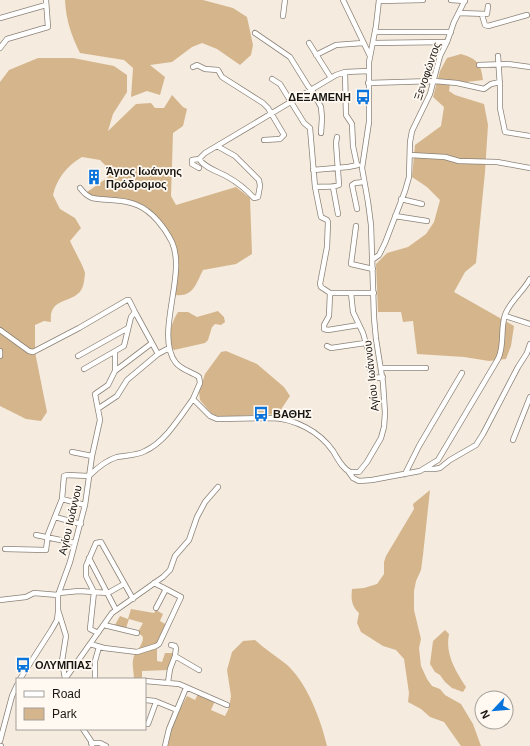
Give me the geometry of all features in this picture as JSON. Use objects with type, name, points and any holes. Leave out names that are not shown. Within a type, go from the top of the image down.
[{"type":"street","points":[[283,16],[285,0]]},
{"type":"street","points":[[343,0],[370,56]]},
{"type":"street","points":[[379,0],[423,0]]},
{"type":"street","name":"Αγίου Ιωάννου","points":[[361,470],[375,450],[383,432],[384,413],[382,377],[376,339],[369,210],[360,164],[369,122],[368,71],[379,0]]},
{"type":"street","points":[[451,0],[465,0]]},
{"type":"street","name":"Ξενοφώντος","points":[[372,260],[379,255],[409,177],[410,142],[412,131],[430,94],[438,60],[465,0]]},
{"type":"street","points":[[0,18],[46,2],[48,27],[6,38],[0,48]]},
{"type":"street","points":[[459,13],[482,15],[488,14],[488,6]]},
{"type":"street","points":[[482,15],[485,25],[488,26],[527,15]]},
{"type":"street","points":[[375,32],[451,32]]},
{"type":"street","points":[[404,32],[404,42]]},
{"type":"street","points":[[255,33],[290,57],[322,107],[321,133]]},
{"type":"street","points":[[373,43],[447,42]]},
{"type":"street","points":[[309,43],[330,78]]},
{"type":"street","points":[[316,55],[336,45],[363,43]]},
{"type":"street","points":[[498,56],[500,108],[505,132],[530,136]]},
{"type":"street","points":[[193,67],[197,65],[204,69],[218,70],[222,77],[263,103],[271,113],[284,135],[280,138],[264,140]]},
{"type":"street","points":[[479,65],[519,65],[530,67]]},
{"type":"street","points":[[199,168],[192,162],[195,159],[199,159],[200,156],[336,74],[368,71]]},
{"type":"street","points":[[313,170],[360,164],[353,146],[352,124],[346,114],[345,72]]},
{"type":"street","points":[[272,78],[280,84],[304,123],[310,128],[313,170],[320,215],[328,222],[327,247],[320,286],[330,293],[374,293]]},
{"type":"street","points":[[368,83],[434,80],[484,88],[491,84],[500,82]]},
{"type":"street","points":[[315,187],[339,185],[336,137]]},
{"type":"street","points":[[199,159],[204,164],[236,182],[246,189],[254,198],[256,198],[260,186],[259,180],[235,156],[217,146]]},
{"type":"street","points":[[410,155],[445,157],[459,161],[497,162],[530,168]]},
{"type":"street","points":[[357,209],[352,185],[355,183],[364,182]]},
{"type":"street","points":[[333,186],[338,214]]},
{"type":"street","points":[[80,188],[92,198],[121,200],[138,205],[153,216],[171,241],[175,251],[169,348],[158,354],[127,380],[117,396],[99,408]]},
{"type":"street","points":[[401,199],[422,204]]},
{"type":"street","points":[[395,216],[427,222]]},
{"type":"street","points":[[356,226],[351,264],[373,269]]},
{"type":"street","points":[[425,469],[438,460],[441,456],[498,359],[502,349],[505,316],[509,306],[521,293],[530,279]]},
{"type":"street","points":[[330,293],[329,316],[324,325],[324,329],[328,330],[358,325]]},
{"type":"street","points":[[351,294],[353,312],[358,325],[362,329],[372,377],[382,377]]},
{"type":"street","points":[[0,330],[29,351],[33,352],[79,328],[127,300],[130,300],[158,354]]},
{"type":"street","points":[[84,369],[124,346],[131,317],[135,312]]},
{"type":"street","points":[[505,316],[530,324]]},
{"type":"street","points":[[78,356],[128,328]]},
{"type":"street","points":[[6,549],[45,551],[47,548],[48,537],[62,499],[65,475],[89,476],[100,420],[96,394],[108,385],[115,371],[152,342]]},
{"type":"street","points":[[327,346],[330,348],[365,343]]},
{"type":"street","points":[[193,400],[210,416],[216,419],[281,418],[298,423],[311,431],[329,446],[353,478],[359,481],[406,474],[425,469],[440,468],[450,460],[476,445],[527,353],[530,344]]},
{"type":"street","name":"Αγίου Ιωάννου","points":[[65,678],[62,661],[66,636],[58,610],[59,594],[85,505],[89,476],[102,464],[112,459],[143,452],[156,444],[176,423],[193,400],[200,383],[199,377],[176,364],[169,348]]},
{"type":"street","points":[[0,351],[0,356]]},
{"type":"street","points":[[115,352],[115,371]]},
{"type":"street","points":[[381,368],[426,368]]},
{"type":"street","points":[[406,474],[419,446],[462,372]]},
{"type":"street","points":[[513,440],[530,397]]},
{"type":"street","points":[[72,452],[92,456]]},
{"type":"street","points":[[348,471],[354,473],[361,470]]},
{"type":"street","points":[[359,481],[361,470]]},
{"type":"street","points":[[66,678],[116,610],[170,570],[174,556],[189,540],[196,517],[205,502],[218,487]]},
{"type":"street","points":[[62,499],[85,505]]},
{"type":"street","points":[[55,517],[80,524]]},
{"type":"street","points":[[36,535],[75,543]]},
{"type":"street","points":[[98,633],[90,628],[94,592],[86,576],[86,566],[96,543],[101,542],[133,598]]},
{"type":"street","points":[[89,558],[116,610]]},
{"type":"street","points":[[90,644],[99,647],[137,652],[158,645],[181,597],[154,583]]},
{"type":"street","points":[[0,600],[26,597],[34,593],[59,594],[108,592],[124,584]]},
{"type":"street","points":[[156,608],[166,589]]},
{"type":"street","points":[[21,678],[57,620],[58,610]]},
{"type":"street","points":[[104,625],[137,633]]},
{"type":"street","points":[[168,682],[176,648],[175,646],[171,645]]},
{"type":"street","points":[[95,678],[95,661],[99,647]]},
{"type":"street","points":[[175,656],[199,670]]},
{"type":"street","points":[[146,681],[179,684],[227,706]]},
{"type":"street","points":[[0,741],[16,688]]},
{"type":"street","points":[[164,746],[169,729],[186,688]]},
{"type":"street","points":[[146,700],[156,702],[177,710]]},
{"type":"street","points":[[146,724],[148,724],[156,702]]},
{"type":"street","points":[[84,730],[91,745],[100,743],[106,746]]},
{"type":"green space","points":[[65,0],[203,0],[233,8],[247,17],[253,45],[251,55],[240,65],[217,49],[202,43],[192,47],[172,62],[150,65],[165,77],[160,95],[147,91],[131,97],[133,68],[124,60],[80,53],[74,40],[66,14]]},
{"type":"green space","points":[[461,54],[477,62],[481,69],[483,80],[450,84],[449,91],[455,95],[484,104],[488,125],[476,263],[465,272],[454,292],[514,326],[511,346],[506,359],[489,361],[464,357],[417,354],[413,321],[403,322],[401,312],[378,312],[376,264],[387,253],[408,247],[426,234],[434,222],[440,200],[427,187],[412,177],[415,145],[441,126],[444,107],[433,97],[440,71],[447,58]]},
{"type":"green space","points":[[38,58],[73,58],[114,66],[127,75],[127,92],[113,114],[108,131],[136,104],[151,103],[155,108],[164,108],[172,95],[183,107],[187,109],[183,126],[173,133],[171,196],[176,205],[236,187],[250,198],[252,254],[236,264],[203,270],[196,285],[190,292],[182,295],[176,295],[177,253],[173,239],[160,223],[133,202],[89,196],[87,192],[107,178],[109,174],[106,166],[100,160],[82,157],[72,164],[63,173],[57,183],[53,195],[60,209],[75,218],[81,228],[70,241],[85,275],[81,290],[77,295],[59,303],[54,307],[51,313],[51,322],[44,321],[35,325],[35,352],[47,412],[41,421],[26,419],[0,406],[0,82],[9,70]]},
{"type":"green space","points":[[218,311],[224,317],[225,322],[221,325],[215,324],[212,327],[208,340],[205,343],[174,350],[171,347],[171,329],[178,312],[188,312],[197,317]]},
{"type":"green space","points":[[226,351],[257,364],[284,387],[290,396],[278,414],[219,417],[211,413],[200,400],[199,392],[205,374],[221,352]]},
{"type":"green space","points":[[430,490],[421,570],[416,581],[414,591],[414,610],[421,639],[419,648],[421,666],[432,686],[440,689],[445,695],[461,704],[473,724],[481,746],[461,746],[444,722],[430,717],[421,709],[408,702],[409,693],[404,659],[396,650],[383,646],[361,632],[357,623],[359,613],[354,608],[352,602],[352,589],[364,588],[377,584],[384,574],[384,562],[386,556],[414,509],[413,504]]},
{"type":"green space","points":[[131,609],[154,613],[156,610],[163,614],[160,621],[167,625],[157,644],[157,661],[162,662],[165,653],[175,653],[169,670],[142,671],[142,678],[134,678],[133,660],[143,640],[143,637],[138,632],[143,623],[129,619],[126,628],[115,625],[120,616],[128,619]]},
{"type":"green space","points":[[445,630],[449,634],[448,648],[452,662],[466,687],[463,692],[452,688],[440,675],[435,672],[430,664],[433,641]]},
{"type":"green space","points":[[255,640],[286,664],[294,672],[307,691],[317,713],[327,746],[168,746],[172,726],[187,696],[195,700],[199,692],[215,701],[211,710],[225,716],[229,708],[231,696],[227,670],[232,652],[243,641]]},
{"type":"place","name":"ΔΕΞΑΜΕΝΗ","points":[[363,97]]},
{"type":"place","name":"Άγιος Ιωάννης Πρόδρομος","points":[[94,177]]},
{"type":"place","name":"ΒΑΘΗΣ","points":[[261,414]]},
{"type":"place","name":"ΟΛΥΜΠΙΑΣ","points":[[23,665]]}]
